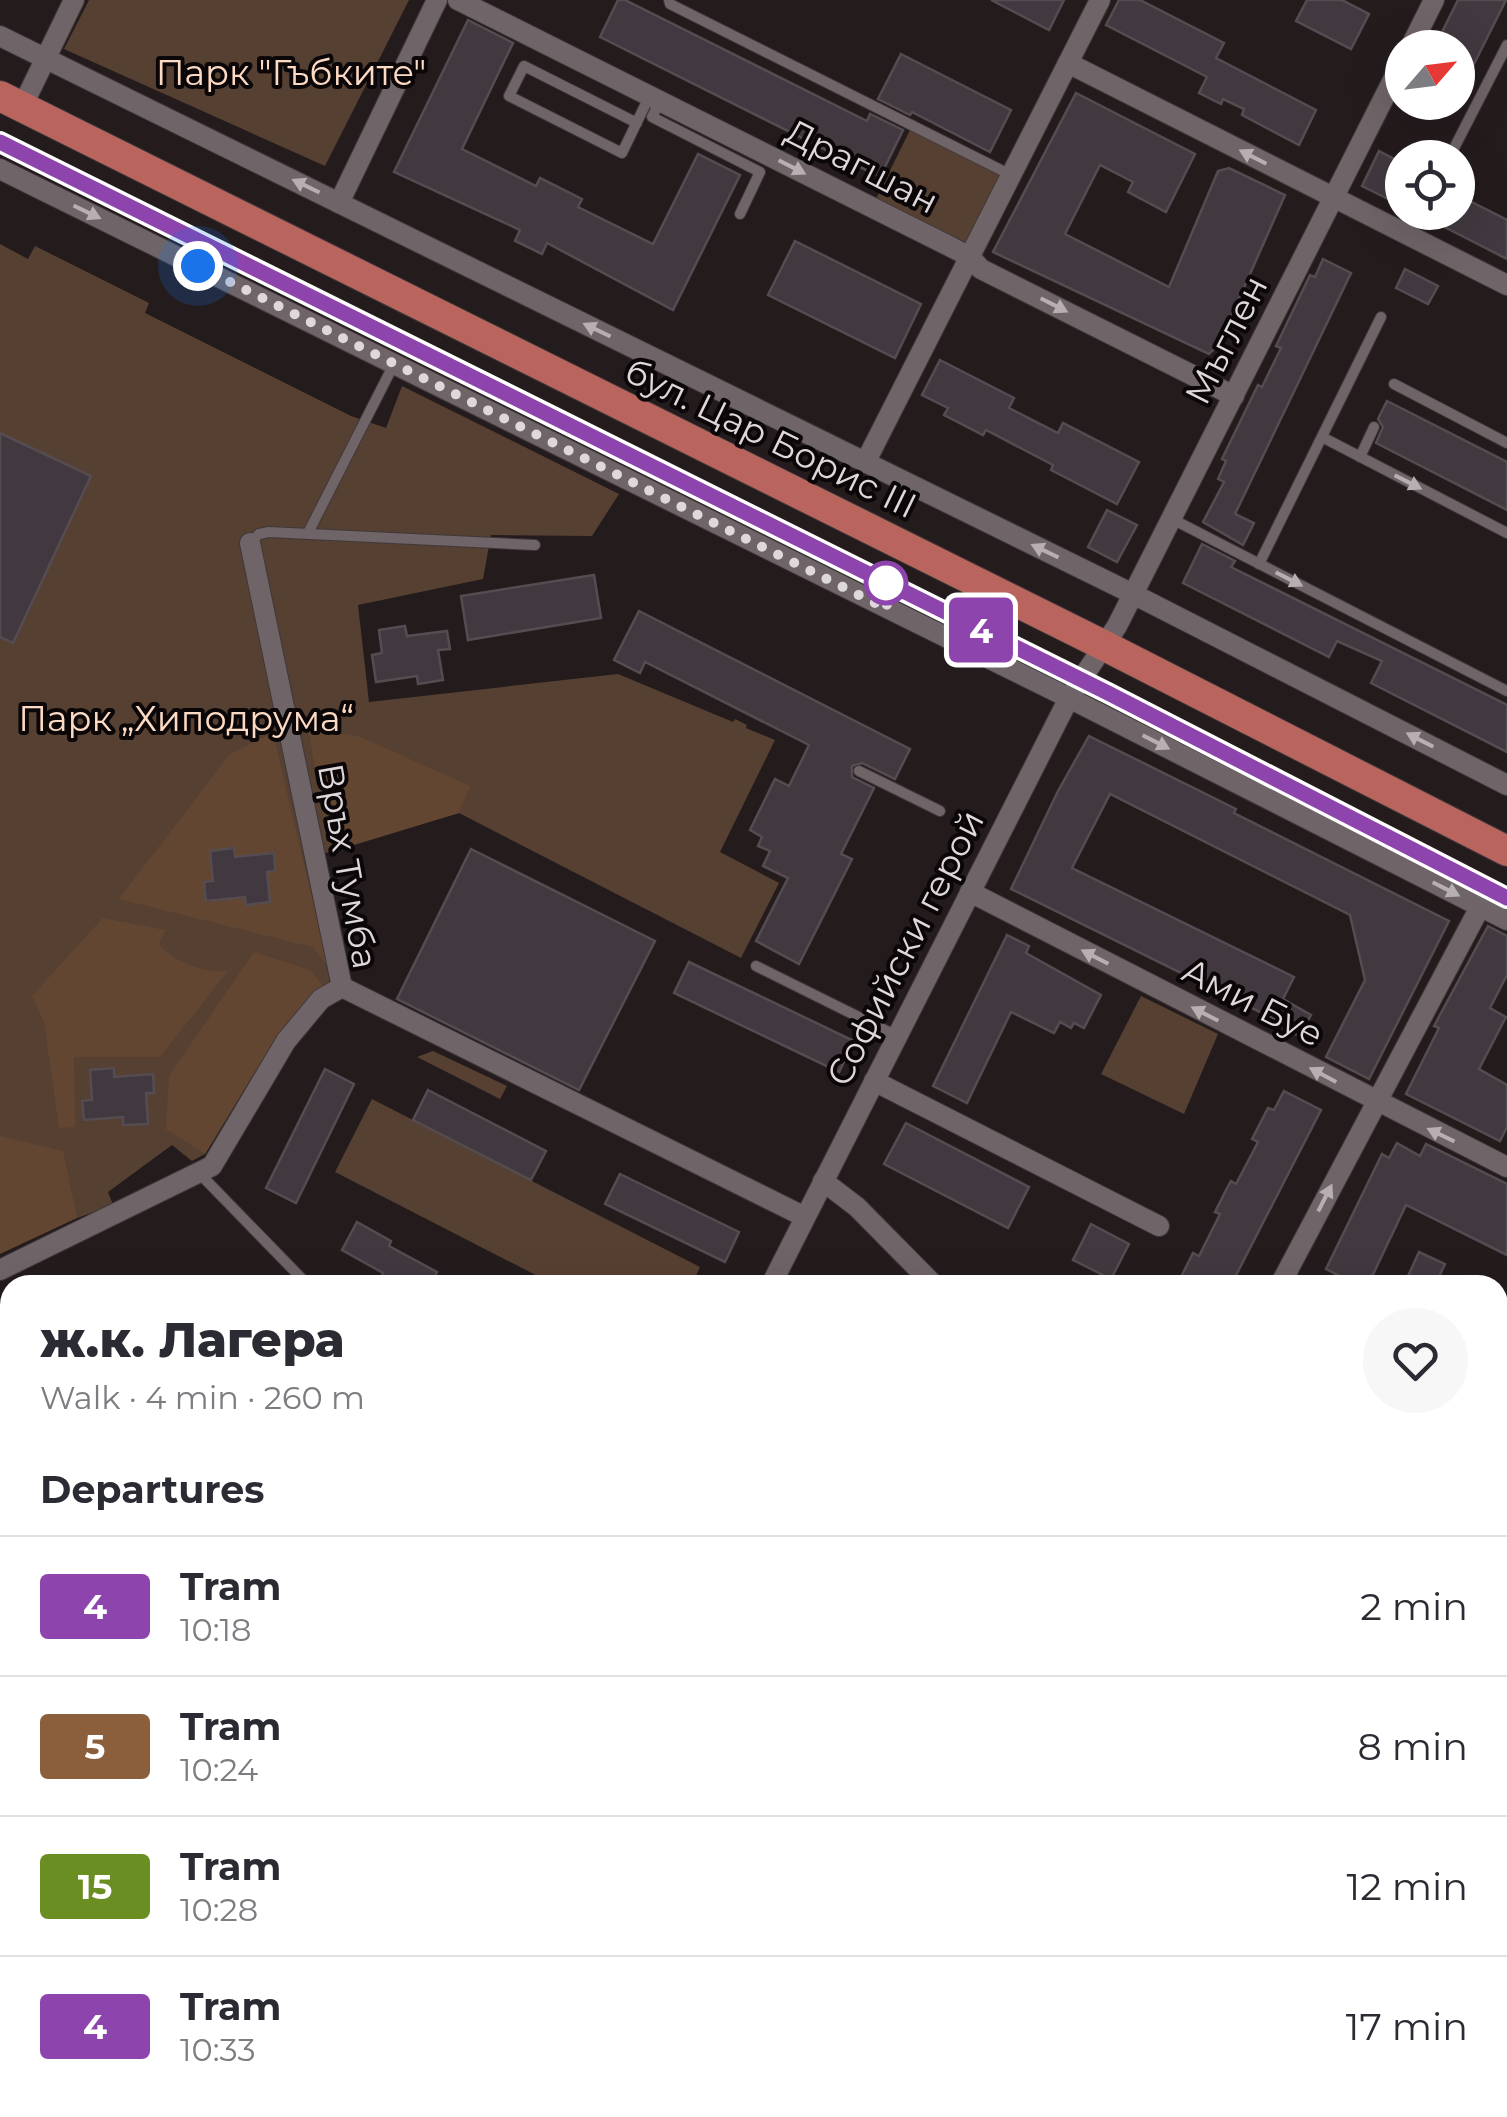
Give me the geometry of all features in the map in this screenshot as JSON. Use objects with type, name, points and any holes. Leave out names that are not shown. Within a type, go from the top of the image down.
[{"type":"main road","name":"бул. Цар Борис III","points":[[11,101],[1105,646],[1507,851]]},
{"type":"street","points":[[11,101],[46,58],[74,0]]},
{"type":"street","points":[[339,203],[437,0]]},
{"type":"street","name":"Драгшан","points":[[458,0],[970,257],[982,268],[1234,396]]},
{"type":"street","points":[[865,463],[1100,0]]},
{"type":"street","points":[[1419,30],[1434,0]]},
{"type":"street","name":"бул. Цар Борис III","points":[[0,36],[1133,594],[1507,784]]},
{"type":"street","points":[[1068,63],[1507,286]]},
{"type":"street","name":"Мъглен","points":[[1105,646],[1385,96]]},
{"type":"street","points":[[0,169],[1507,920]]},
{"type":"street","name":"Връх Тумба","points":[[0,1270],[212,1166],[286,1042],[322,999],[342,987],[250,543]]},
{"type":"street","name":"Софийски герой","points":[[776,1275],[1068,698],[1105,646]]},
{"type":"street","name":"Ами Буе","points":[[970,892],[1507,1167]]},
{"type":"street","points":[[1285,1275],[1480,906]]},
{"type":"street","points":[[342,987],[805,1217]]},
{"type":"street","points":[[874,1081],[1159,1226]]},
{"type":"street","points":[[824,1181],[858,1207],[924,1275]]},
{"type":"lane","points":[[669,0],[670,4],[1011,175]]},
{"type":"lane","points":[[1458,140],[1507,45]]},
{"type":"lane","points":[[637,124],[524,66],[509,96],[622,154],[655,98]]},
{"type":"lane","points":[[655,98],[652,118],[760,172],[740,214]]},
{"type":"lane","points":[[1258,564],[1381,317]]},
{"type":"lane","points":[[308,534],[395,364]]},
{"type":"lane","points":[[1394,384],[1507,442]]},
{"type":"lane","points":[[1360,457],[1374,427]]},
{"type":"lane","points":[[1322,437],[1507,533]]},
{"type":"lane","points":[[1171,519],[1507,691]]},
{"type":"lane","points":[[250,543],[258,534],[269,532],[536,545]]},
{"type":"lane","points":[[859,771],[940,811]]},
{"type":"lane","points":[[756,966],[897,1036]]},
{"type":"lane","points":[[199,1173],[298,1275]]},
{"type":"green space","name":"Парк \"Гъбките\"","points":[[89,0],[409,0],[325,166],[64,49]]},
{"type":"green space","points":[[912,126],[1011,175],[981,236],[953,248],[872,207]]},
{"type":"green space","name":"Парк „Хиподрума“","points":[[0,244],[28,259],[35,246],[149,303],[145,313],[351,416],[386,428],[402,386],[619,494],[592,536],[491,535],[483,579],[358,605],[369,702],[618,674],[733,722],[735,719],[775,740],[720,852],[779,883],[741,958],[459,813],[305,859],[330,981],[293,1015],[279,1034],[205,1154],[192,1161],[172,1145],[108,1192],[113,1205],[47,1229],[0,1252]]},
{"type":"green space","points":[[1141,996],[1218,1034],[1184,1114],[1101,1074]]},
{"type":"green space","points":[[433,1051],[507,1086],[500,1099],[417,1057]]},
{"type":"green space","points":[[372,1099],[700,1267],[696,1275],[536,1275],[335,1172]]},
{"type":"shaded area","points":[[308,729],[358,736],[470,786],[459,813],[331,852]]},
{"type":"shaded area","points":[[273,733],[328,966],[312,947],[119,899],[230,754]]},
{"type":"shaded area","points":[[103,918],[165,930],[159,945],[174,957],[190,966],[228,971],[160,1057],[74,1057],[75,1127],[59,1128],[44,1022],[32,996]]},
{"type":"shaded area","points":[[254,952],[310,970],[324,987],[273,1045],[205,1154],[166,1129],[169,1076]]},
{"type":"shaded area","points":[[0,1136],[63,1151],[77,1218],[0,1254]]},
{"type":"building","points":[[618,0],[625,0],[867,121],[870,114],[903,130],[880,177],[600,37]]},
{"type":"building","points":[[991,0],[1064,0],[1049,30]]},
{"type":"building","points":[[1119,0],[1140,0],[1224,43],[1216,58],[1316,110],[1299,145],[1242,115],[1244,109],[1199,93],[1207,77],[1106,25]]},
{"type":"building","points":[[1307,0],[1342,0],[1369,14],[1351,49],[1296,21]]},
{"type":"building","points":[[1458,0],[1506,0],[1475,62],[1475,30],[1443,30]]},
{"type":"building","points":[[468,20],[513,43],[462,149],[536,186],[540,178],[582,199],[578,207],[653,244],[698,154],[740,175],[673,310],[547,243],[542,254],[515,241],[520,230],[394,172]]},
{"type":"building","points":[[901,54],[1011,110],[990,152],[878,99]]},
{"type":"building","points":[[1076,93],[1195,154],[1166,212],[1128,192],[1133,182],[1100,165],[1065,234],[1169,287],[1218,171],[1229,168],[1285,195],[1219,344],[1209,354],[993,252]]},
{"type":"building","points":[[1379,151],[1385,154],[1385,198],[1362,186]]},
{"type":"building","points":[[1475,204],[1507,220],[1507,259],[1450,230],[1475,230]]},
{"type":"building","points":[[795,241],[921,304],[895,358],[768,295]]},
{"type":"building","points":[[1323,259],[1351,273],[1235,514],[1254,523],[1243,545],[1203,522],[1224,482],[1218,479],[1226,461],[1222,459],[1281,348],[1276,346],[1310,275],[1315,277]]},
{"type":"building","points":[[1405,269],[1438,286],[1428,304],[1396,288]]},
{"type":"building","points":[[940,360],[1014,398],[1009,408],[1058,433],[1063,423],[1139,462],[1117,504],[986,430],[983,435],[944,415],[948,408],[922,395]]},
{"type":"building","points":[[1387,401],[1507,462],[1507,510],[1376,443],[1383,427],[1378,419]]},
{"type":"building","points":[[0,433],[91,476],[13,643],[0,637]]},
{"type":"building","points":[[1107,510],[1137,525],[1117,562],[1088,547]]},
{"type":"building","points":[[1202,544],[1235,561],[1231,567],[1507,705],[1507,752],[1371,683],[1382,661],[1337,641],[1329,657],[1183,583]]},
{"type":"building","points":[[594,575],[601,618],[468,640],[461,596]]},
{"type":"building","points":[[639,611],[910,749],[895,779],[862,763],[852,766],[852,777],[874,788],[841,854],[852,859],[799,964],[756,941],[788,878],[763,866],[770,851],[758,846],[762,837],[750,830],[775,779],[789,786],[809,745],[645,662],[640,673],[614,660]]},
{"type":"building","points":[[405,626],[407,636],[447,631],[450,649],[438,650],[443,680],[418,684],[417,676],[376,682],[372,655],[382,653],[379,630]]},
{"type":"building","points":[[1089,736],[1449,921],[1369,1079],[1326,1057],[1365,980],[1350,915],[1110,794],[1072,868],[1294,977],[1283,999],[1311,1015],[1299,1036],[1274,1019],[1011,889]]},
{"type":"building","points":[[234,848],[235,857],[274,853],[275,871],[267,872],[270,902],[246,905],[245,897],[206,901],[204,882],[213,881],[210,851]]},
{"type":"building","points":[[471,849],[655,941],[579,1090],[397,999]]},
{"type":"building","points":[[1488,926],[1507,936],[1507,975],[1490,1008],[1506,1017],[1479,1069],[1507,1085],[1507,1127],[1500,1141],[1406,1094],[1439,1028],[1434,1026]]},
{"type":"building","points":[[1007,935],[1029,946],[1026,953],[1101,995],[1084,1028],[1074,1023],[1071,1028],[1060,1022],[1054,1033],[1011,1012],[967,1103],[933,1086]]},
{"type":"building","points":[[689,962],[854,1041],[839,1072],[674,993]]},
{"type":"building","points":[[114,1068],[114,1077],[153,1074],[154,1093],[146,1093],[148,1124],[123,1125],[123,1117],[84,1120],[82,1101],[92,1100],[90,1070]]},
{"type":"building","points":[[325,1069],[354,1084],[296,1203],[266,1188]]},
{"type":"building","points":[[428,1090],[546,1151],[531,1180],[413,1120]]},
{"type":"building","points":[[1284,1091],[1321,1110],[1236,1275],[1182,1275],[1193,1253],[1199,1256],[1220,1214],[1215,1212],[1226,1190],[1231,1181],[1236,1184],[1258,1142],[1252,1139],[1268,1108],[1274,1110]]},
{"type":"building","points":[[906,1123],[1029,1187],[1008,1228],[884,1164]]},
{"type":"building","points":[[1397,1143],[1420,1156],[1426,1144],[1507,1184],[1507,1255],[1406,1205],[1373,1275],[1338,1275],[1326,1269],[1382,1154],[1389,1158]]},
{"type":"building","points":[[620,1174],[739,1232],[725,1262],[605,1204]]},
{"type":"building","points":[[357,1222],[391,1241],[389,1246],[437,1272],[382,1275],[342,1250]]},
{"type":"building","points":[[1091,1224],[1129,1244],[1113,1275],[1103,1275],[1073,1260]]},
{"type":"building","points":[[1419,1252],[1445,1264],[1440,1275],[1409,1275]]},
{"type":"tram line","points":[[0,142],[1108,693],[1507,898]]},
{"type":"tram line","name":"4","points":[[0,142],[1108,693],[1507,898]]},
{"type":"route","points":[[198,266],[887,609],[886,583]]}]
